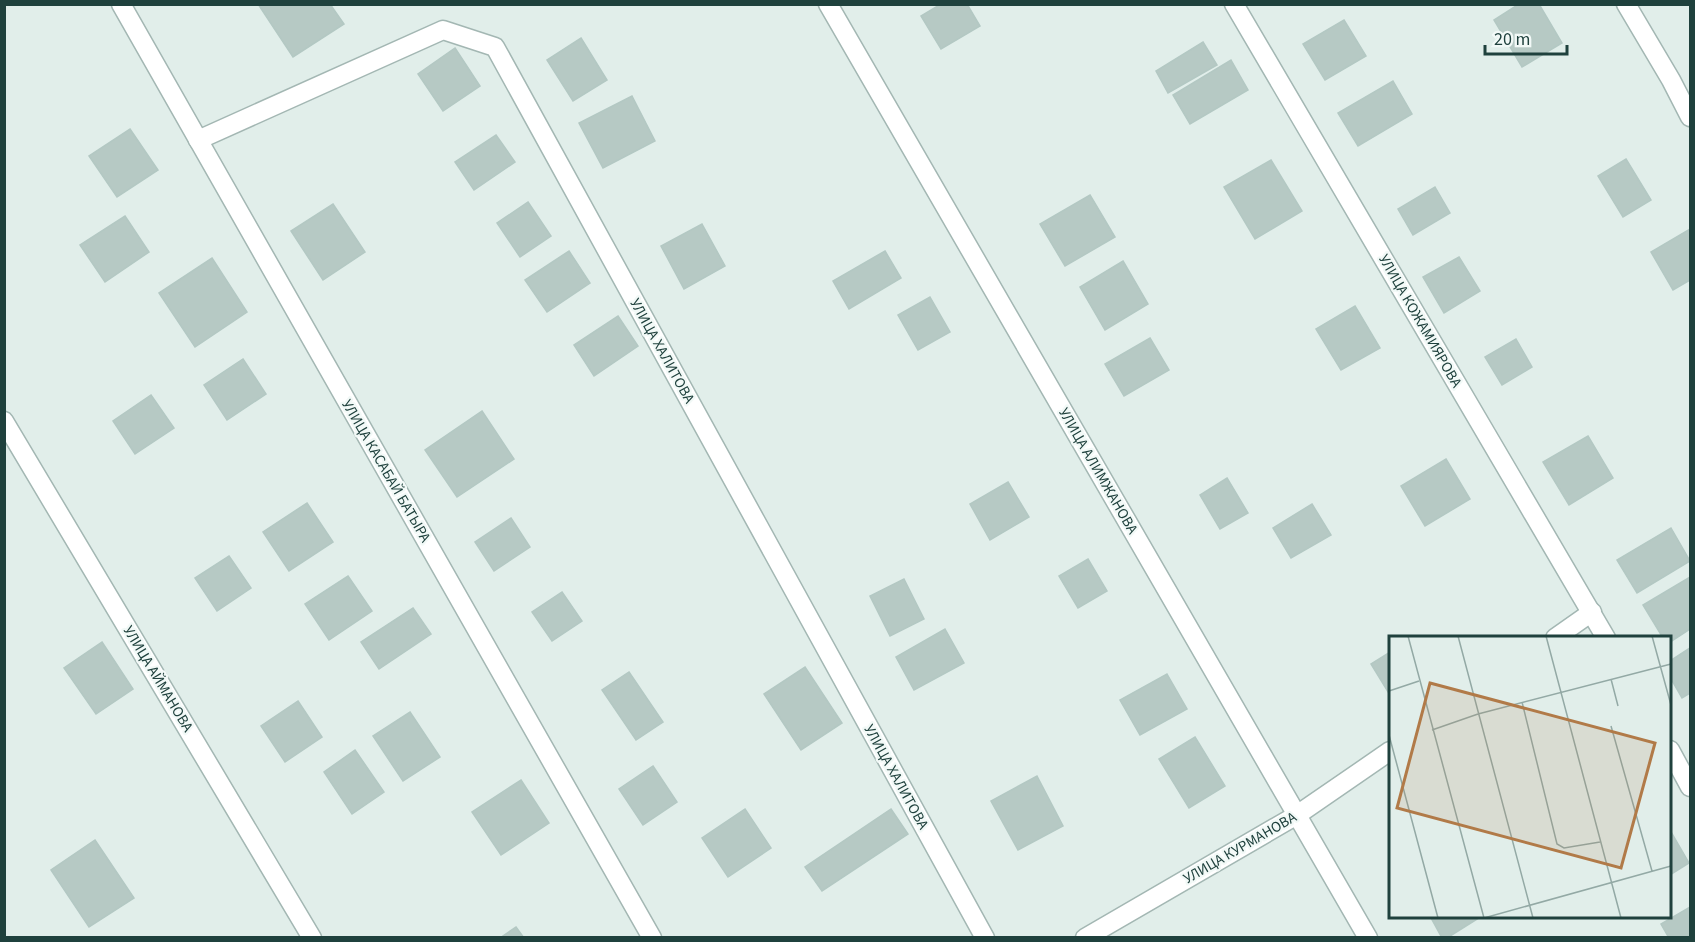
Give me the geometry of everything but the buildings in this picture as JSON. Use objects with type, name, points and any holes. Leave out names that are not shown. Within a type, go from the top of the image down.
[{"type":"street","name":"УЛИЦА КАСАБАЙ БАТЫРА","points":[[121,4],[652,938]]},
{"type":"street","name":"УЛИЦА АЛИМЖАНОВА","points":[[828,4],[1368,938]]},
{"type":"street","name":"УЛИЦА КОЖАМИЯРОВА","points":[[1234,4],[1605,636]]},
{"type":"street","points":[[1626,4],[1690,117]]},
{"type":"street","name":"УЛИЦА ХАЛИТОВА","points":[[198,140],[443,30],[495,47],[985,938]]},
{"type":"street","name":"УЛИЦА АЙМАНОВА","points":[[4,420],[312,938]]},
{"type":"street","points":[[1558,636],[1592,612]]},
{"type":"street","name":"УЛИЦА КУРМАНОВА","points":[[1085,938],[1297,815],[1389,752]]},
{"type":"street","points":[[1671,752],[1690,787]]}]
